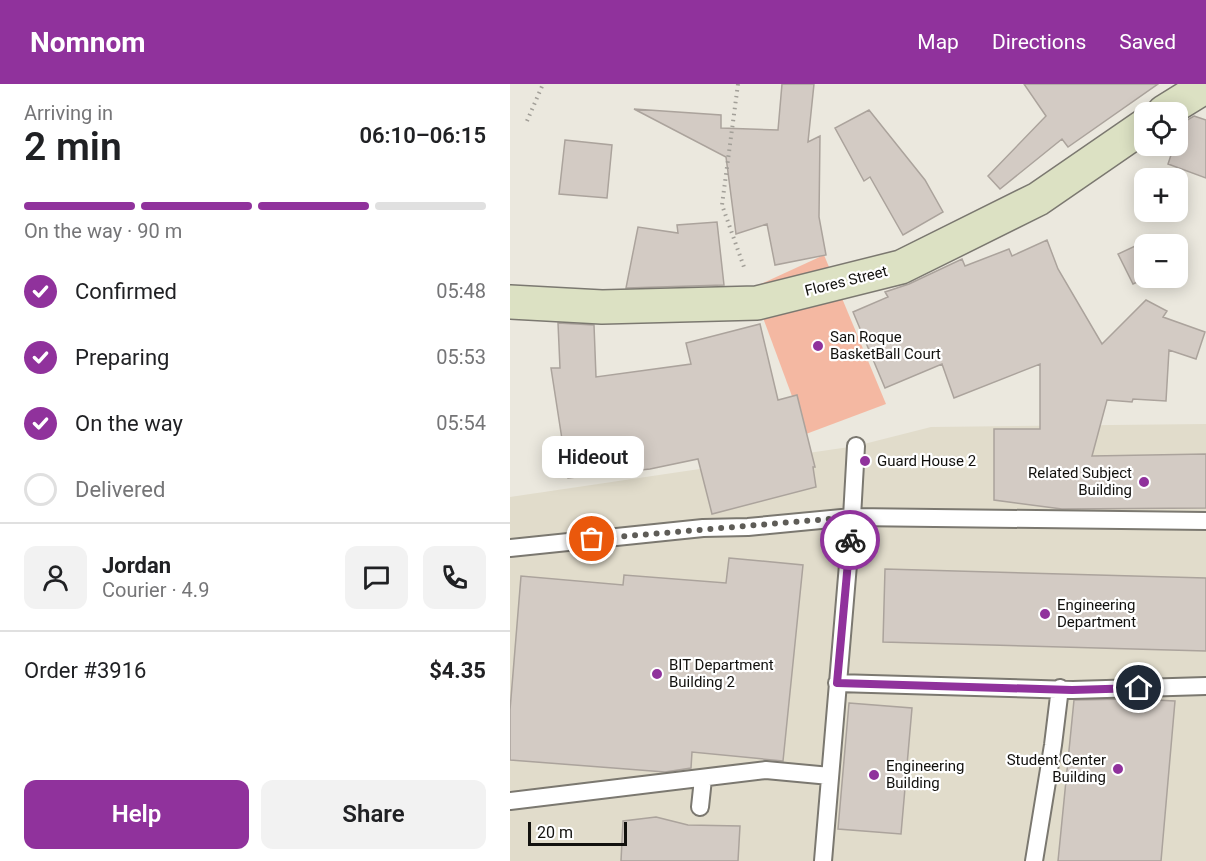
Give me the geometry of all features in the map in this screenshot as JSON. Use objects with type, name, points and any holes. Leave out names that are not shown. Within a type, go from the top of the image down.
[{"type":"street","points":[[1180,102],[1206,86]]},
{"type":"street","name":"Flores Street","points":[[510,302],[602,307],[757,303],[901,267],[1038,199],[1134,133]]},
{"type":"lane","points":[[823,861],[856,446]]},
{"type":"lane","points":[[510,548],[703,528],[748,527],[852,517],[1206,521]]},
{"type":"lane","points":[[837,683],[1072,690],[1206,686]]},
{"type":"lane","points":[[1034,861],[1060,688]]},
{"type":"lane","points":[[510,801],[766,770],[830,776]]},
{"type":"lane","points":[[700,807],[703,779]]},
{"type":"path","points":[[527,121],[543,84]]},
{"type":"path","points":[[738,84],[722,205],[748,280]]},
{"type":"shaded area","name":"San Roque BasketBall Court","points":[[824,255],[886,404],[806,434],[752,288]]},
{"type":"shaded area","points":[[1206,424],[1206,861],[510,861],[510,497],[856,446],[931,427]]},
{"type":"building","points":[[782,84],[814,84],[808,142],[820,136],[819,217],[826,255],[775,265],[767,224],[736,234],[726,157],[634,109],[721,115],[721,128],[778,130]]},
{"type":"building","points":[[1024,84],[1158,84],[1068,147],[1062,139],[1000,189],[988,176],[1046,116]]},
{"type":"building","points":[[869,110],[925,180],[943,212],[903,235],[870,177],[864,181],[835,128]]},
{"type":"building","points":[[1194,116],[1206,120],[1206,178],[1188,171],[1188,168],[1168,164],[1171,156],[1188,156],[1188,120]]},
{"type":"building","points":[[565,140],[612,145],[607,198],[559,194]]},
{"type":"building","points":[[717,222],[724,285],[626,288],[638,227],[678,233],[677,225]]},
{"type":"building","points":[[1047,240],[1058,269],[1102,344],[1146,300],[1167,311],[1163,317],[1205,332],[1196,359],[1169,350],[1166,401],[1107,400],[1092,456],[1206,454],[1206,508],[1062,509],[994,500],[994,429],[1040,429],[1040,364],[954,398],[942,364],[885,388],[853,312],[888,297],[885,292],[909,284],[962,259],[965,266],[1009,249],[1012,256]]},
{"type":"building","points":[[1134,247],[1134,284],[1133,284],[1118,254]]},
{"type":"building","points":[[558,323],[594,325],[596,377],[691,364],[686,343],[760,324],[778,400],[797,395],[815,467],[813,467],[816,487],[712,514],[698,459],[650,469],[568,478],[551,368],[560,368]]},
{"type":"building","points":[[729,558],[803,565],[783,761],[692,752],[691,768],[665,772],[510,760],[510,710],[521,576],[623,585],[624,575],[726,583]]},
{"type":"building","name":"Engineering Department","points":[[885,569],[1206,578],[1206,651],[883,642]]},
{"type":"building","name":"Student Center Building","points":[[1074,700],[1175,701],[1161,861],[1058,861]]},
{"type":"building","name":"Engineering Building","points":[[849,703],[912,708],[901,834],[838,829]]},
{"type":"building","points":[[656,817],[688,825],[740,826],[738,861],[621,861],[623,821]]},
{"type":"way so far","points":[[592,539],[852,517],[850,540]]},
{"type":"place","name":"San Roque BasketBall Court","points":[[818,346]]},
{"type":"place","name":"Guard House 2","points":[[865,461]]},
{"type":"place","name":"Related Subject Building","points":[[1144,482]]},
{"type":"place","name":"Hideout","points":[[592,539]]},
{"type":"place","name":"Engineering Department","points":[[1045,614]]},
{"type":"place","name":"BIT Department Building 2","points":[[657,674]]},
{"type":"place","name":"Student Center Building","points":[[1118,769]]},
{"type":"place","name":"Engineering Building","points":[[874,775]]},
{"type":"route","points":[[850,540],[837,683],[1072,690],[1139,688]]}]
